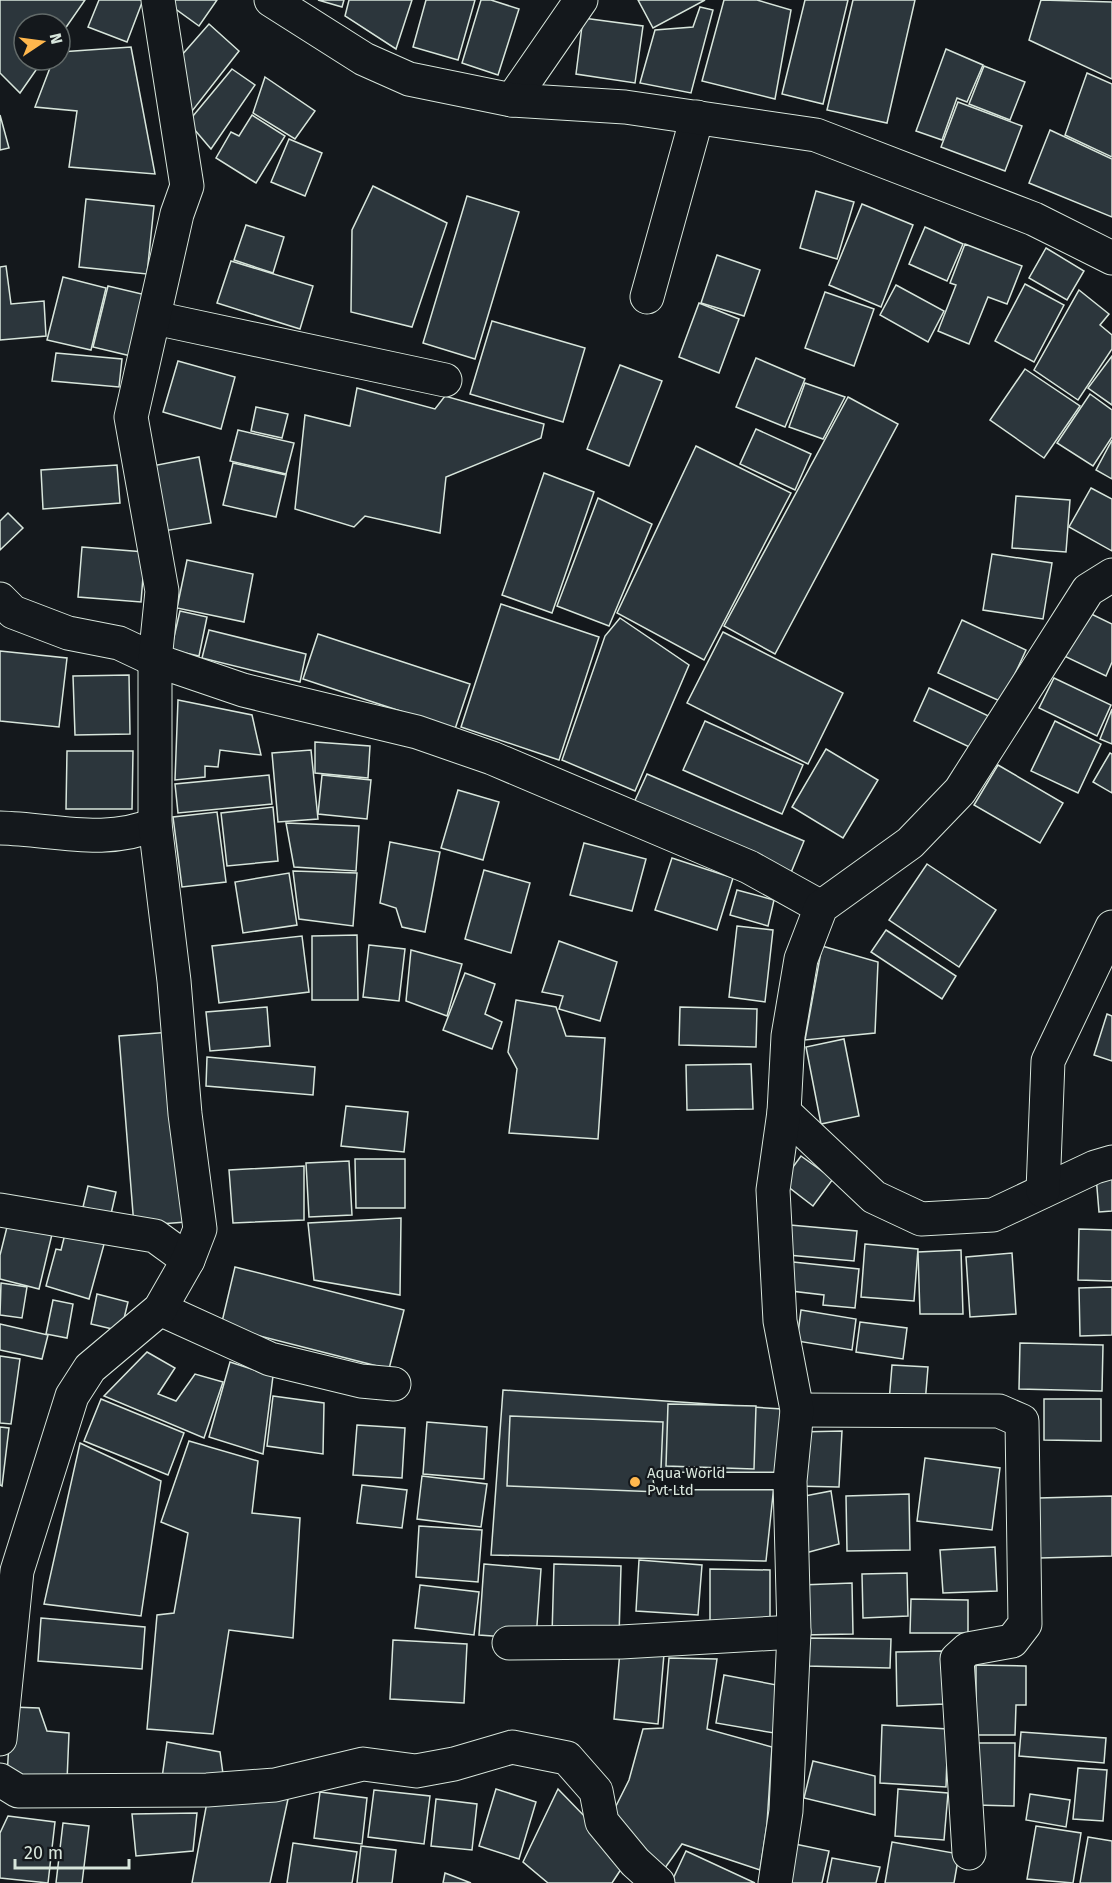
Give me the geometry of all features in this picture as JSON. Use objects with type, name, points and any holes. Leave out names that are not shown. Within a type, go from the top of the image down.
[{"type":"street","points":[[0,1739],[9,1571],[72,1396],[90,1368],[160,1309],[188,1260],[200,1229],[185,1114],[174,981],[155,824],[155,660],[162,591],[130,417],[155,318],[177,214],[187,186],[158,0]]},
{"type":"street","points":[[271,0],[383,70],[409,79],[512,100],[625,107],[816,135],[1034,219],[1112,258]]},
{"type":"street","points":[[512,100],[581,0]]},
{"type":"street","points":[[646,297],[697,117]]},
{"type":"street","points":[[155,318],[445,380]]},
{"type":"street","points":[[775,1883],[786,1811],[794,1632],[790,1481],[797,1410],[780,1321],[772,1190],[784,1112],[788,1036],[801,959],[821,907],[910,843],[960,791],[1088,590],[1112,575]]},
{"type":"street","points":[[0,599],[13,612],[68,633],[119,643],[155,660],[243,690],[417,732],[492,758],[749,867],[821,907]]},
{"type":"street","points":[[0,828],[30,828],[78,836],[136,832],[155,824]]},
{"type":"street","points":[[1043,1191],[1048,1061],[1112,927]]},
{"type":"street","points":[[784,1112],[874,1197],[921,1219],[993,1215],[1095,1167],[1112,1162]]},
{"type":"street","points":[[0,1210],[155,1236],[188,1260]]},
{"type":"street","points":[[160,1309],[270,1359],[361,1382],[394,1384]]},
{"type":"street","points":[[797,1410],[999,1411],[1022,1421],[1025,1624],[1012,1641],[968,1649],[957,1659],[969,1853]]},
{"type":"street","points":[[509,1643],[621,1642],[794,1632]]},
{"type":"street","points":[[0,1780],[18,1791],[207,1790],[252,1787],[314,1778],[363,1764],[416,1771],[454,1764],[512,1747],[567,1758],[596,1791],[602,1822],[635,1862],[658,1883]]},
{"type":"lane","points":[[662,1480],[790,1481]]},
{"type":"building","points":[[0,0],[85,0],[72,19],[72,12],[12,12],[12,72],[35,72],[20,93],[0,73]]},
{"type":"building","points":[[99,0],[143,0],[127,42],[88,27]]},
{"type":"building","points":[[163,0],[217,0],[199,26]]},
{"type":"building","points":[[318,0],[344,0],[342,7]]},
{"type":"building","points":[[349,0],[412,0],[396,49],[345,16]]},
{"type":"building","points":[[426,0],[475,0],[458,60],[413,47]]},
{"type":"building","points":[[481,0],[491,0],[519,9],[498,75],[462,63]]},
{"type":"building","points":[[638,0],[705,0],[653,28]]},
{"type":"building","points":[[724,0],[757,0],[791,10],[775,99],[702,81]]},
{"type":"building","points":[[805,0],[848,0],[823,104],[782,94]]},
{"type":"building","points":[[853,0],[915,0],[887,123],[827,110]]},
{"type":"building","points":[[1041,0],[1112,2],[1112,79],[1029,40]]},
{"type":"building","points":[[700,7],[713,10],[691,93],[640,83],[655,30],[693,27]]},
{"type":"building","points":[[583,18],[643,26],[635,83],[576,74]]},
{"type":"building","points":[[209,24],[239,51],[189,115],[174,64]]},
{"type":"building","points":[[131,47],[155,174],[69,167],[77,111],[35,107],[48,72],[72,72],[72,51]]},
{"type":"building","points":[[946,49],[983,65],[967,102],[957,98],[942,140],[916,131]]},
{"type":"building","points":[[984,66],[1025,82],[1010,120],[969,104]]},
{"type":"building","points":[[232,69],[255,85],[211,149],[188,122]]},
{"type":"building","points":[[1087,73],[1112,84],[1112,157],[1065,135]]},
{"type":"building","points":[[265,77],[315,111],[295,139],[253,113]]},
{"type":"building","points":[[958,102],[1022,126],[1005,171],[941,147]]},
{"type":"building","points":[[0,115],[9,148],[0,150]]},
{"type":"building","points":[[252,115],[285,136],[256,183],[216,158],[231,132],[239,136]]},
{"type":"building","points":[[1050,130],[1112,159],[1112,217],[1029,183]]},
{"type":"building","points":[[289,139],[322,153],[305,196],[271,182]]},
{"type":"building","points":[[373,186],[447,223],[412,327],[351,312],[352,230]]},
{"type":"building","points":[[816,191],[854,202],[837,259],[800,248]]},
{"type":"building","points":[[467,196],[519,212],[475,359],[423,343]]},
{"type":"building","points":[[86,199],[154,206],[147,274],[79,267]]},
{"type":"building","points":[[862,204],[913,225],[881,307],[829,285]]},
{"type":"building","points":[[246,225],[284,237],[273,273],[234,260]]},
{"type":"building","points":[[925,227],[963,244],[947,281],[909,264]]},
{"type":"building","points":[[965,244],[1022,266],[1007,304],[988,297],[969,344],[938,331],[956,285],[950,283]]},
{"type":"building","points":[[1046,248],[1084,271],[1067,300],[1029,278]]},
{"type":"building","points":[[717,255],[760,270],[744,316],[701,303]]},
{"type":"building","points":[[231,261],[313,286],[300,329],[217,303]]},
{"type":"building","points":[[6,266],[11,304],[44,301],[46,336],[0,340],[0,267]]},
{"type":"building","points":[[63,277],[106,288],[91,350],[47,340]]},
{"type":"building","points":[[1025,284],[1064,305],[1034,362],[995,341]]},
{"type":"building","points":[[896,285],[944,311],[928,342],[880,315]]},
{"type":"building","points":[[108,286],[146,295],[131,356],[93,347]]},
{"type":"building","points":[[1079,290],[1109,314],[1100,325],[1112,335],[1112,349],[1078,400],[1034,370]]},
{"type":"building","points":[[825,292],[874,309],[854,366],[805,348]]},
{"type":"building","points":[[699,303],[739,319],[719,373],[679,357]]},
{"type":"building","points":[[492,321],[585,348],[563,422],[470,394]]},
{"type":"building","points":[[56,353],[122,359],[119,387],[52,381]]},
{"type":"building","points":[[1112,356],[1112,405],[1088,388]]},
{"type":"building","points":[[756,358],[805,379],[785,427],[736,407]]},
{"type":"building","points":[[178,361],[235,377],[221,429],[163,412]]},
{"type":"building","points":[[620,365],[662,381],[629,466],[587,449]]},
{"type":"building","points":[[1025,369],[1080,406],[1044,458],[990,420]]},
{"type":"building","points":[[805,383],[845,397],[823,439],[789,427]]},
{"type":"building","points":[[357,388],[435,409],[445,396],[544,424],[541,438],[446,477],[440,533],[365,516],[354,527],[295,509],[305,415],[350,426]]},
{"type":"building","points":[[1090,394],[1112,410],[1112,437],[1093,466],[1057,443]]},
{"type":"building","points":[[848,397],[898,424],[775,654],[724,626]]},
{"type":"building","points":[[256,407],[288,414],[282,438],[251,431]]},
{"type":"building","points":[[756,429],[811,454],[795,490],[740,464]]},
{"type":"building","points":[[238,430],[294,443],[286,474],[230,461]]},
{"type":"building","points":[[1112,440],[1112,479],[1096,470]]},
{"type":"building","points":[[696,446],[791,493],[704,660],[617,613]]},
{"type":"building","points":[[199,457],[211,523],[164,531],[152,466]]},
{"type":"building","points":[[233,463],[286,475],[276,517],[223,505]]},
{"type":"building","points":[[117,465],[120,503],[43,509],[41,470]]},
{"type":"building","points":[[544,473],[594,492],[552,613],[502,595]]},
{"type":"building","points":[[1091,488],[1112,499],[1112,551],[1069,527]]},
{"type":"building","points":[[1016,496],[1070,500],[1066,552],[1012,548]]},
{"type":"building","points":[[598,498],[652,524],[609,626],[557,606]]},
{"type":"building","points":[[8,513],[23,528],[0,550],[0,521]]},
{"type":"building","points":[[82,547],[145,552],[141,602],[78,597]]},
{"type":"building","points":[[992,554],[1052,563],[1043,619],[983,610]]},
{"type":"building","points":[[187,560],[253,574],[244,622],[177,608]]},
{"type":"building","points":[[501,604],[599,637],[559,760],[461,727]]},
{"type":"building","points":[[1081,609],[1112,624],[1112,662],[1106,676],[1060,654]]},
{"type":"building","points":[[180,611],[207,617],[199,656],[171,650]]},
{"type":"building","points":[[620,618],[689,665],[635,791],[562,760],[605,636]]},
{"type":"building","points":[[962,620],[1026,650],[1002,702],[938,673]]},
{"type":"building","points":[[209,630],[306,654],[300,682],[202,658]]},
{"type":"building","points":[[723,632],[843,693],[808,764],[687,703]]},
{"type":"building","points":[[318,634],[470,684],[455,729],[303,679]]},
{"type":"building","points":[[0,651],[67,658],[59,727],[0,721]]},
{"type":"building","points":[[129,675],[130,734],[75,735],[73,676]]},
{"type":"building","points":[[1054,678],[1111,705],[1097,736],[1039,708]]},
{"type":"building","points":[[929,688],[995,719],[980,752],[914,721]]},
{"type":"building","points":[[178,700],[252,715],[261,755],[220,750],[218,767],[205,766],[205,777],[175,780]]},
{"type":"building","points":[[1112,709],[1112,744],[1100,739]]},
{"type":"building","points":[[705,721],[803,765],[782,814],[683,770]]},
{"type":"building","points":[[1055,721],[1101,744],[1078,793],[1031,771]]},
{"type":"building","points":[[315,742],[370,746],[368,778],[315,773]]},
{"type":"building","points":[[826,749],[878,780],[843,838],[792,807]]},
{"type":"building","points":[[311,750],[318,819],[278,822],[272,753]]},
{"type":"building","points":[[67,751],[133,751],[132,809],[66,809]]},
{"type":"building","points":[[1110,753],[1112,754],[1112,793],[1093,782]]},
{"type":"building","points":[[998,765],[1063,803],[1040,843],[974,805]]},
{"type":"building","points":[[647,774],[804,841],[790,875],[632,807]]},
{"type":"building","points":[[269,775],[272,804],[178,813],[175,784]]},
{"type":"building","points":[[322,775],[371,780],[367,819],[318,814]]},
{"type":"building","points":[[458,790],[499,802],[483,860],[441,848]]},
{"type":"building","points":[[273,807],[278,861],[227,866],[221,813]]},
{"type":"building","points":[[217,812],[226,882],[182,887],[173,817]]},
{"type":"building","points":[[286,823],[359,826],[356,871],[294,867]]},
{"type":"building","points":[[390,842],[440,852],[425,932],[402,927],[396,908],[380,903]]},
{"type":"building","points":[[584,843],[646,859],[632,911],[570,895]]},
{"type":"building","points":[[672,858],[733,878],[717,930],[655,910]]},
{"type":"building","points":[[927,864],[996,910],[959,967],[889,920]]},
{"type":"building","points":[[484,870],[530,883],[511,953],[465,939]]},
{"type":"building","points":[[293,871],[357,873],[353,926],[299,919]]},
{"type":"building","points":[[289,873],[297,925],[243,933],[235,882]]},
{"type":"building","points":[[737,890],[774,900],[768,926],[730,915]]},
{"type":"building","points":[[737,926],[773,930],[765,1002],[729,997]]},
{"type":"building","points":[[886,930],[956,976],[942,999],[871,952]]},
{"type":"building","points":[[357,935],[358,1000],[312,1000],[312,936]]},
{"type":"building","points":[[302,936],[309,992],[219,1003],[212,946]]},
{"type":"building","points":[[559,941],[617,962],[600,1021],[559,1009],[563,996],[542,992]]},
{"type":"building","points":[[369,945],[405,949],[399,1001],[363,997]]},
{"type":"building","points":[[822,946],[878,962],[875,1033],[805,1040]]},
{"type":"building","points":[[411,950],[462,964],[447,1016],[406,1001]]},
{"type":"building","points":[[465,973],[495,984],[485,1014],[502,1022],[492,1049],[443,1030]]},
{"type":"building","points":[[516,1000],[556,1007],[566,1036],[605,1038],[598,1139],[509,1133],[517,1069],[508,1052]]},
{"type":"building","points":[[267,1007],[270,1046],[210,1051],[206,1012]]},
{"type":"building","points":[[680,1007],[757,1009],[756,1047],[679,1045]]},
{"type":"building","points":[[1107,1014],[1112,1016],[1112,1061],[1094,1055]]},
{"type":"building","points":[[171,1032],[186,1222],[134,1226],[119,1036]]},
{"type":"building","points":[[844,1039],[859,1116],[821,1124],[806,1047]]},
{"type":"building","points":[[207,1057],[315,1067],[313,1095],[206,1086]]},
{"type":"building","points":[[751,1064],[753,1109],[687,1110],[686,1065]]},
{"type":"building","points":[[346,1106],[408,1112],[404,1152],[341,1146]]},
{"type":"building","points":[[801,1156],[833,1179],[813,1206],[782,1182]]},
{"type":"building","points":[[355,1159],[405,1159],[405,1208],[356,1208]]},
{"type":"building","points":[[349,1161],[352,1215],[309,1217],[306,1163]]},
{"type":"building","points":[[304,1166],[304,1220],[233,1223],[229,1170]]},
{"type":"building","points":[[1112,1172],[1112,1211],[1099,1212],[1096,1176]]},
{"type":"building","points":[[88,1186],[116,1192],[111,1214],[83,1207]]},
{"type":"building","points":[[401,1218],[400,1295],[314,1280],[308,1223]]},
{"type":"building","points":[[9,1219],[53,1230],[39,1289],[0,1279],[0,1255]]},
{"type":"building","points":[[790,1225],[857,1231],[854,1261],[788,1255]]},
{"type":"building","points":[[67,1226],[106,1237],[89,1299],[46,1286],[56,1249],[61,1250]]},
{"type":"building","points":[[1079,1229],[1112,1230],[1112,1281],[1078,1280]]},
{"type":"building","points":[[865,1244],[918,1249],[914,1301],[861,1297]]},
{"type":"building","points":[[961,1250],[963,1314],[920,1314],[918,1252]]},
{"type":"building","points":[[1012,1253],[1016,1314],[970,1317],[966,1257]]},
{"type":"building","points":[[793,1262],[859,1269],[855,1308],[823,1305],[824,1295],[791,1291]]},
{"type":"building","points":[[235,1267],[404,1310],[389,1369],[221,1326]]},
{"type":"building","points":[[1,1283],[27,1287],[22,1318],[0,1315]]},
{"type":"building","points":[[1112,1287],[1112,1335],[1080,1336],[1079,1288]]},
{"type":"building","points":[[97,1294],[128,1302],[121,1331],[91,1324]]},
{"type":"building","points":[[53,1300],[73,1304],[67,1338],[46,1334]]},
{"type":"building","points":[[801,1310],[856,1319],[852,1350],[797,1341]]},
{"type":"building","points":[[860,1322],[907,1328],[903,1359],[856,1352]]},
{"type":"building","points":[[0,1324],[48,1335],[42,1359],[0,1350]]},
{"type":"building","points":[[1020,1343],[1103,1345],[1102,1391],[1019,1389]]},
{"type":"building","points":[[147,1352],[175,1368],[158,1394],[176,1401],[195,1374],[223,1382],[204,1438],[104,1396]]},
{"type":"building","points":[[0,1356],[20,1359],[11,1424],[0,1423]]},
{"type":"building","points":[[230,1362],[273,1376],[263,1454],[209,1437]]},
{"type":"building","points":[[892,1365],[928,1367],[925,1404],[889,1402]]},
{"type":"building","name":"Aqua World Pvt Ltd","points":[[503,1390],[782,1409],[766,1561],[491,1555]]},
{"type":"building","points":[[273,1396],[324,1403],[323,1454],[267,1446]]},
{"type":"building","points":[[101,1399],[184,1433],[168,1475],[84,1441]]},
{"type":"building","points":[[1044,1399],[1101,1399],[1101,1441],[1044,1440]]},
{"type":"building","name":"Aqua World Pvt Ltd","points":[[668,1404],[756,1406],[754,1469],[666,1466]]},
{"type":"building","points":[[510,1416],[663,1422],[660,1492],[507,1486]]},
{"type":"building","points":[[427,1422],[487,1427],[484,1479],[423,1474]]},
{"type":"building","points":[[357,1425],[405,1428],[402,1478],[353,1475]]},
{"type":"building","points":[[0,1427],[9,1428],[2,1486],[0,1485]]},
{"type":"building","points":[[842,1431],[839,1487],[794,1486],[798,1432]]},
{"type":"building","points":[[189,1441],[258,1461],[252,1513],[300,1518],[293,1638],[229,1630],[213,1734],[147,1729],[157,1615],[174,1613],[188,1533],[161,1522]]},
{"type":"building","points":[[80,1443],[161,1481],[141,1616],[44,1604]]},
{"type":"building","points":[[925,1458],[1000,1468],[992,1530],[917,1521]]},
{"type":"building","points":[[422,1476],[487,1484],[481,1527],[417,1519]]},
{"type":"building","points":[[362,1485],[407,1490],[402,1528],[357,1523]]},
{"type":"building","points":[[831,1491],[839,1544],[798,1555],[794,1498]]},
{"type":"building","points":[[909,1494],[910,1550],[847,1551],[846,1496]]},
{"type":"building","points":[[1112,1496],[1112,1556],[1040,1558],[1039,1498]]},
{"type":"building","points":[[419,1526],[482,1530],[478,1582],[416,1577]]},
{"type":"building","points":[[995,1547],[997,1591],[943,1593],[940,1550]]},
{"type":"building","points":[[639,1560],[702,1565],[698,1615],[636,1611]]},
{"type":"building","points":[[484,1564],[541,1569],[536,1639],[479,1635]]},
{"type":"building","points":[[554,1564],[621,1566],[619,1636],[552,1635]]},
{"type":"building","points":[[710,1569],[770,1570],[770,1626],[710,1625]]},
{"type":"building","points":[[907,1573],[908,1616],[863,1618],[862,1574]]},
{"type":"building","points":[[852,1583],[853,1634],[803,1635],[801,1585]]},
{"type":"building","points":[[420,1585],[479,1592],[474,1635],[415,1628]]},
{"type":"building","points":[[911,1599],[968,1600],[968,1633],[910,1633]]},
{"type":"building","points":[[41,1618],[145,1627],[142,1669],[38,1661]]},
{"type":"building","points":[[806,1638],[891,1639],[890,1668],[806,1666]]},
{"type":"building","points":[[393,1640],[467,1644],[464,1703],[390,1699]]},
{"type":"building","points":[[620,1651],[664,1654],[658,1724],[614,1719]]},
{"type":"building","points":[[943,1651],[945,1704],[897,1706],[896,1652]]},
{"type":"building","points":[[669,1658],[717,1659],[707,1729],[772,1747],[767,1824],[760,1870],[682,1844],[665,1868],[606,1826],[629,1780],[643,1729],[663,1728]]},
{"type":"building","points":[[976,1665],[1026,1666],[1026,1705],[1016,1705],[1015,1735],[976,1735]]},
{"type":"building","points":[[724,1675],[782,1686],[774,1733],[716,1723]]},
{"type":"building","points":[[11,1707],[39,1708],[47,1731],[69,1733],[67,1781],[7,1777]]},
{"type":"building","points":[[882,1725],[948,1729],[946,1787],[880,1783]]},
{"type":"building","points":[[1021,1732],[1106,1738],[1104,1763],[1019,1756]]},
{"type":"building","points":[[167,1742],[220,1752],[224,1781],[162,1778]]},
{"type":"building","points":[[976,1743],[1015,1743],[1014,1806],[976,1805]]},
{"type":"building","points":[[813,1761],[875,1776],[875,1815],[804,1798]]},
{"type":"building","points":[[1078,1768],[1107,1770],[1103,1821],[1073,1819]]},
{"type":"building","points":[[496,1789],[536,1802],[519,1859],[479,1846]]},
{"type":"building","points":[[558,1789],[627,1860],[612,1883],[548,1883],[523,1862]]},
{"type":"building","points":[[898,1789],[948,1793],[944,1840],[895,1836]]},
{"type":"building","points":[[374,1790],[430,1796],[424,1844],[368,1837]]},
{"type":"building","points":[[320,1792],[367,1798],[362,1844],[314,1838]]},
{"type":"building","points":[[1030,1794],[1070,1800],[1066,1827],[1026,1820]]},
{"type":"building","points":[[288,1799],[270,1883],[192,1883],[207,1802]]},
{"type":"building","points":[[436,1799],[477,1804],[472,1850],[431,1846]]},
{"type":"building","points":[[197,1813],[193,1851],[136,1856],[132,1814]]},
{"type":"building","points":[[8,1816],[55,1822],[48,1883],[0,1878],[0,1833]]},
{"type":"building","points":[[63,1823],[89,1826],[82,1883],[56,1883]]},
{"type":"building","points":[[1036,1826],[1081,1833],[1073,1883],[1027,1879]]},
{"type":"building","points":[[1088,1837],[1112,1841],[1112,1883],[1080,1883]]},
{"type":"building","points":[[892,1842],[959,1854],[954,1883],[885,1883]]},
{"type":"building","points":[[293,1843],[357,1852],[352,1883],[287,1883]]},
{"type":"building","points":[[790,1843],[829,1851],[822,1883],[781,1883]]},
{"type":"building","points":[[361,1846],[396,1850],[392,1883],[357,1883]]},
{"type":"building","points":[[686,1851],[755,1883],[671,1883]]},
{"type":"building","points":[[832,1858],[880,1867],[876,1883],[827,1883]]},
{"type":"building","points":[[445,1873],[471,1883],[443,1883]]},
{"type":"place","name":"Aqua World Pvt Ltd","points":[[635,1482]]}]
